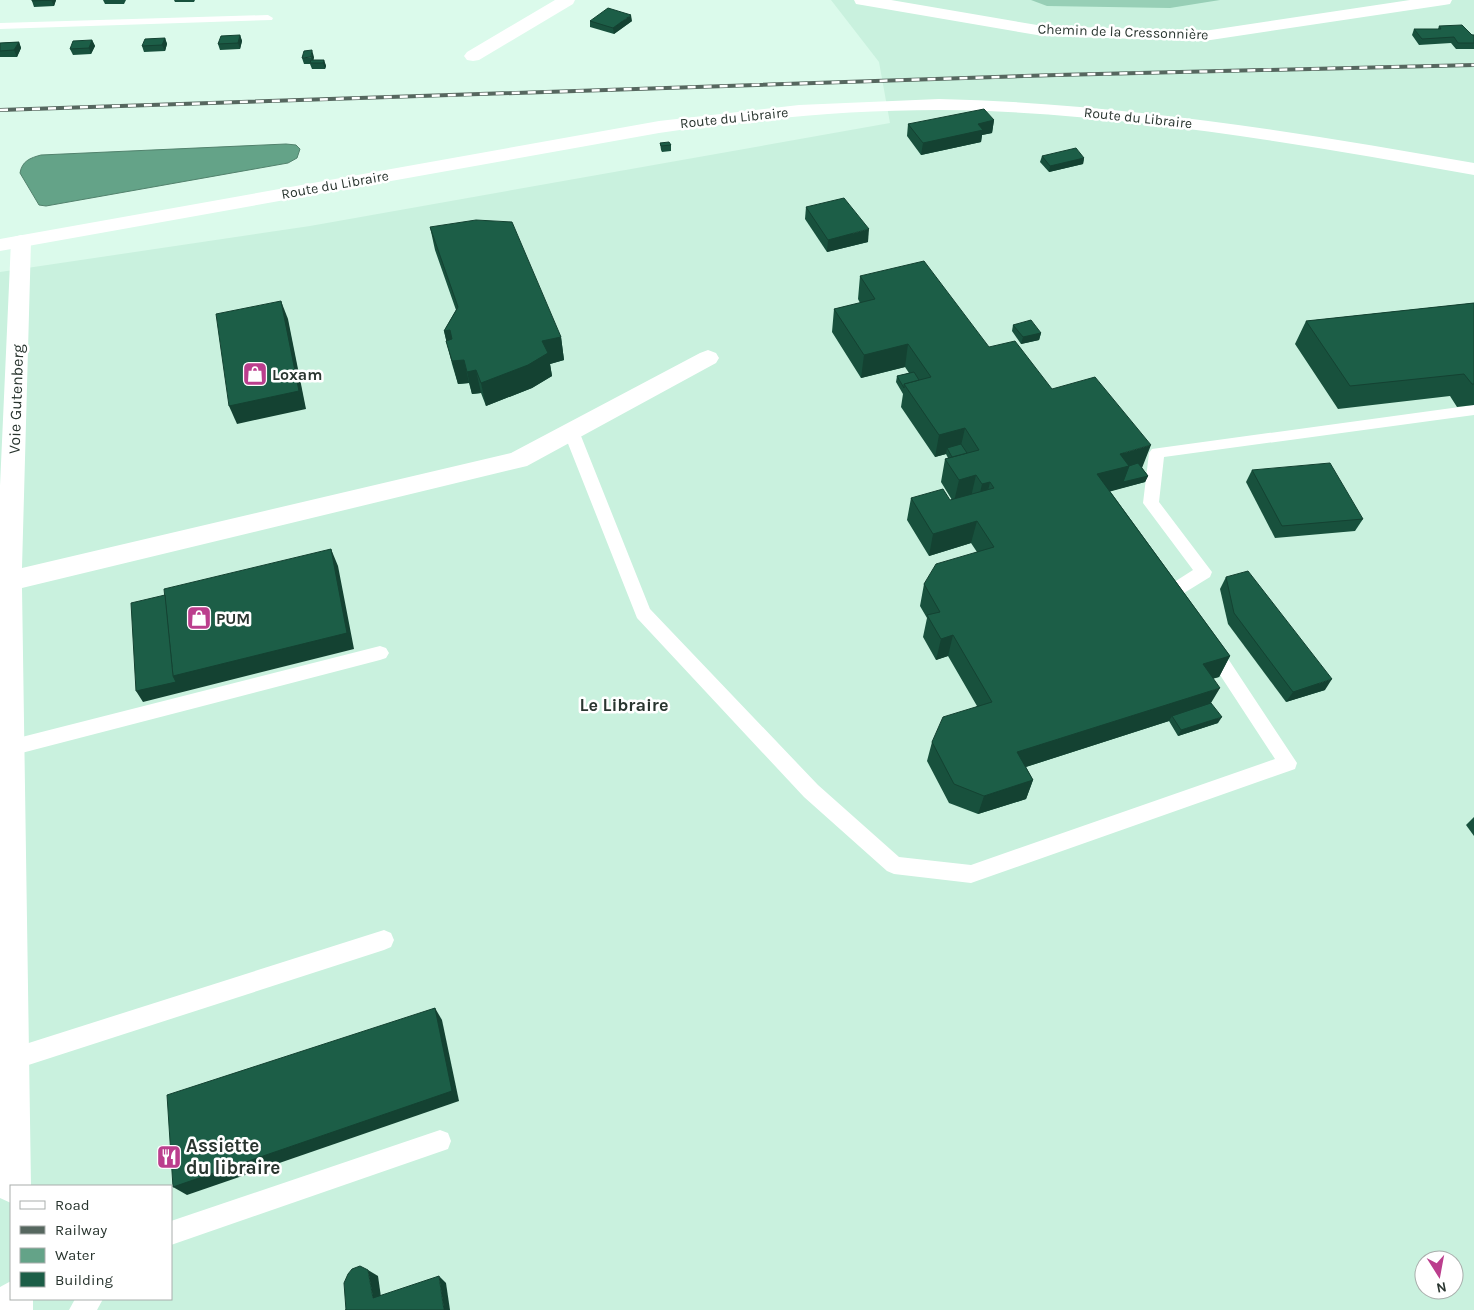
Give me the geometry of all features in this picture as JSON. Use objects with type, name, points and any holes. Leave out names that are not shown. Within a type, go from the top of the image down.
[{"type":"street","points":[[473,56],[566,0]]},
{"type":"street","name":"Chemin de la Cressonnière","points":[[862,0],[1043,31],[1204,36],[1444,0]]},
{"type":"street","name":"Route du Libraire","points":[[10,243],[659,127],[754,114],[848,108],[939,105],[1032,108],[1103,114],[1215,127],[1474,169]]},
{"type":"street","name":"Voie Gutenberg","points":[[10,243],[5,582],[10,748],[13,1185]]},
{"type":"street","points":[[5,582],[518,460],[708,358]]},
{"type":"lane","points":[[0,26],[268,18]]},
{"type":"lane","points":[[1190,616],[1174,591],[1204,572],[1151,503],[1157,453],[1474,410]]},
{"type":"lane","points":[[571,431],[643,613],[811,792],[894,865],[971,874],[1288,763],[1201,632]]},
{"type":"lane","points":[[10,748],[380,653]]},
{"type":"lane","points":[[13,1058],[384,940]]},
{"type":"lane","points":[[172,1233],[440,1141]]},
{"type":"lane","points":[[81,1310],[90,1300]]},
{"type":"shaded area","points":[[831,0],[1474,0],[1474,1310],[0,1310],[0,272],[310,226],[890,123],[879,62]]},
{"type":"shaded area","points":[[1031,0],[1220,0],[1170,8],[1047,6]]},
{"type":"water","points":[[296,145],[300,149],[297,158],[288,163],[46,206],[39,205],[20,173],[27,161],[41,155]]},
{"type":"building","points":[[608,8],[631,15],[613,28],[590,21]]},
{"type":"building","points":[[1462,25],[1474,35],[1474,43],[1458,43],[1454,37],[1422,39],[1414,29],[1441,29],[1439,26]]},
{"type":"building","points":[[240,35],[238,43],[218,44],[221,36]]},
{"type":"building","points":[[165,38],[162,45],[142,46],[145,39]]},
{"type":"building","points":[[92,40],[89,48],[70,49],[73,41]]},
{"type":"building","points":[[19,42],[14,50],[0,51],[0,43]]},
{"type":"building","points":[[312,50],[311,57],[302,58],[304,51]]},
{"type":"building","points":[[311,60],[324,60],[323,63],[310,63]]},
{"type":"building","points":[[984,109],[994,120],[978,124],[983,130],[923,143],[908,124]]},
{"type":"building","points":[[669,142],[671,145],[661,146],[660,143]]},
{"type":"building","points":[[1076,148],[1084,158],[1050,166],[1042,156]]},
{"type":"building","points":[[844,198],[869,229],[828,240],[806,207]]},
{"type":"building","points":[[476,220],[512,222],[561,337],[542,341],[548,353],[528,365],[481,383],[476,370],[467,372],[464,360],[452,361],[446,341],[452,339],[450,330],[444,331],[458,307],[430,227]]},
{"type":"building","points":[[924,261],[989,347],[1015,341],[1052,389],[1095,377],[1151,445],[1120,454],[1129,466],[1097,474],[1230,656],[1203,664],[1220,688],[1017,752],[1033,780],[984,796],[954,784],[932,742],[943,717],[992,702],[953,635],[941,639],[927,615],[940,612],[924,584],[936,564],[994,547],[977,521],[933,534],[911,498],[943,489],[950,500],[994,488],[990,482],[982,484],[976,475],[959,480],[945,459],[979,450],[965,428],[939,435],[904,384],[931,377],[908,344],[864,355],[834,309],[875,299],[860,276]]},
{"type":"building","points":[[281,301],[299,391],[229,406],[216,314]]},
{"type":"building","points":[[1474,303],[1474,384],[1464,374],[1350,386],[1306,321]]},
{"type":"building","points":[[1031,320],[1041,333],[1023,337],[1013,325]]},
{"type":"building","points":[[914,372],[919,380],[904,384],[904,388],[897,376]]},
{"type":"building","points":[[961,444],[967,453],[952,457],[947,448]]},
{"type":"building","points":[[1138,463],[1148,476],[1123,482],[1129,466]]},
{"type":"building","points":[[1330,463],[1363,519],[1282,526],[1252,470]]},
{"type":"building","points":[[331,549],[347,633],[173,676],[164,589]]},
{"type":"building","points":[[1248,571],[1332,679],[1293,692],[1234,613],[1226,577]]},
{"type":"building","points":[[165,595],[173,676],[176,682],[136,691],[131,603]]},
{"type":"building","points":[[1211,703],[1222,717],[1181,730],[1172,716]]},
{"type":"building","points":[[435,1008],[452,1091],[173,1187],[167,1095]]},
{"type":"building","points":[[360,1266],[368,1270],[373,1298],[439,1276],[444,1310],[346,1310],[344,1283],[352,1269]]},
{"type":"railway","points":[[0,110],[1057,75],[1474,65]]},
{"type":"place","name":"Loxam","points":[[255,374]]},
{"type":"place","name":"PUM","points":[[199,618]]},
{"type":"place","name":"Assiette du libraire","points":[[169,1157]]},
{"type":"district","name":"Le Libraire","points":[[624,705]]}]
